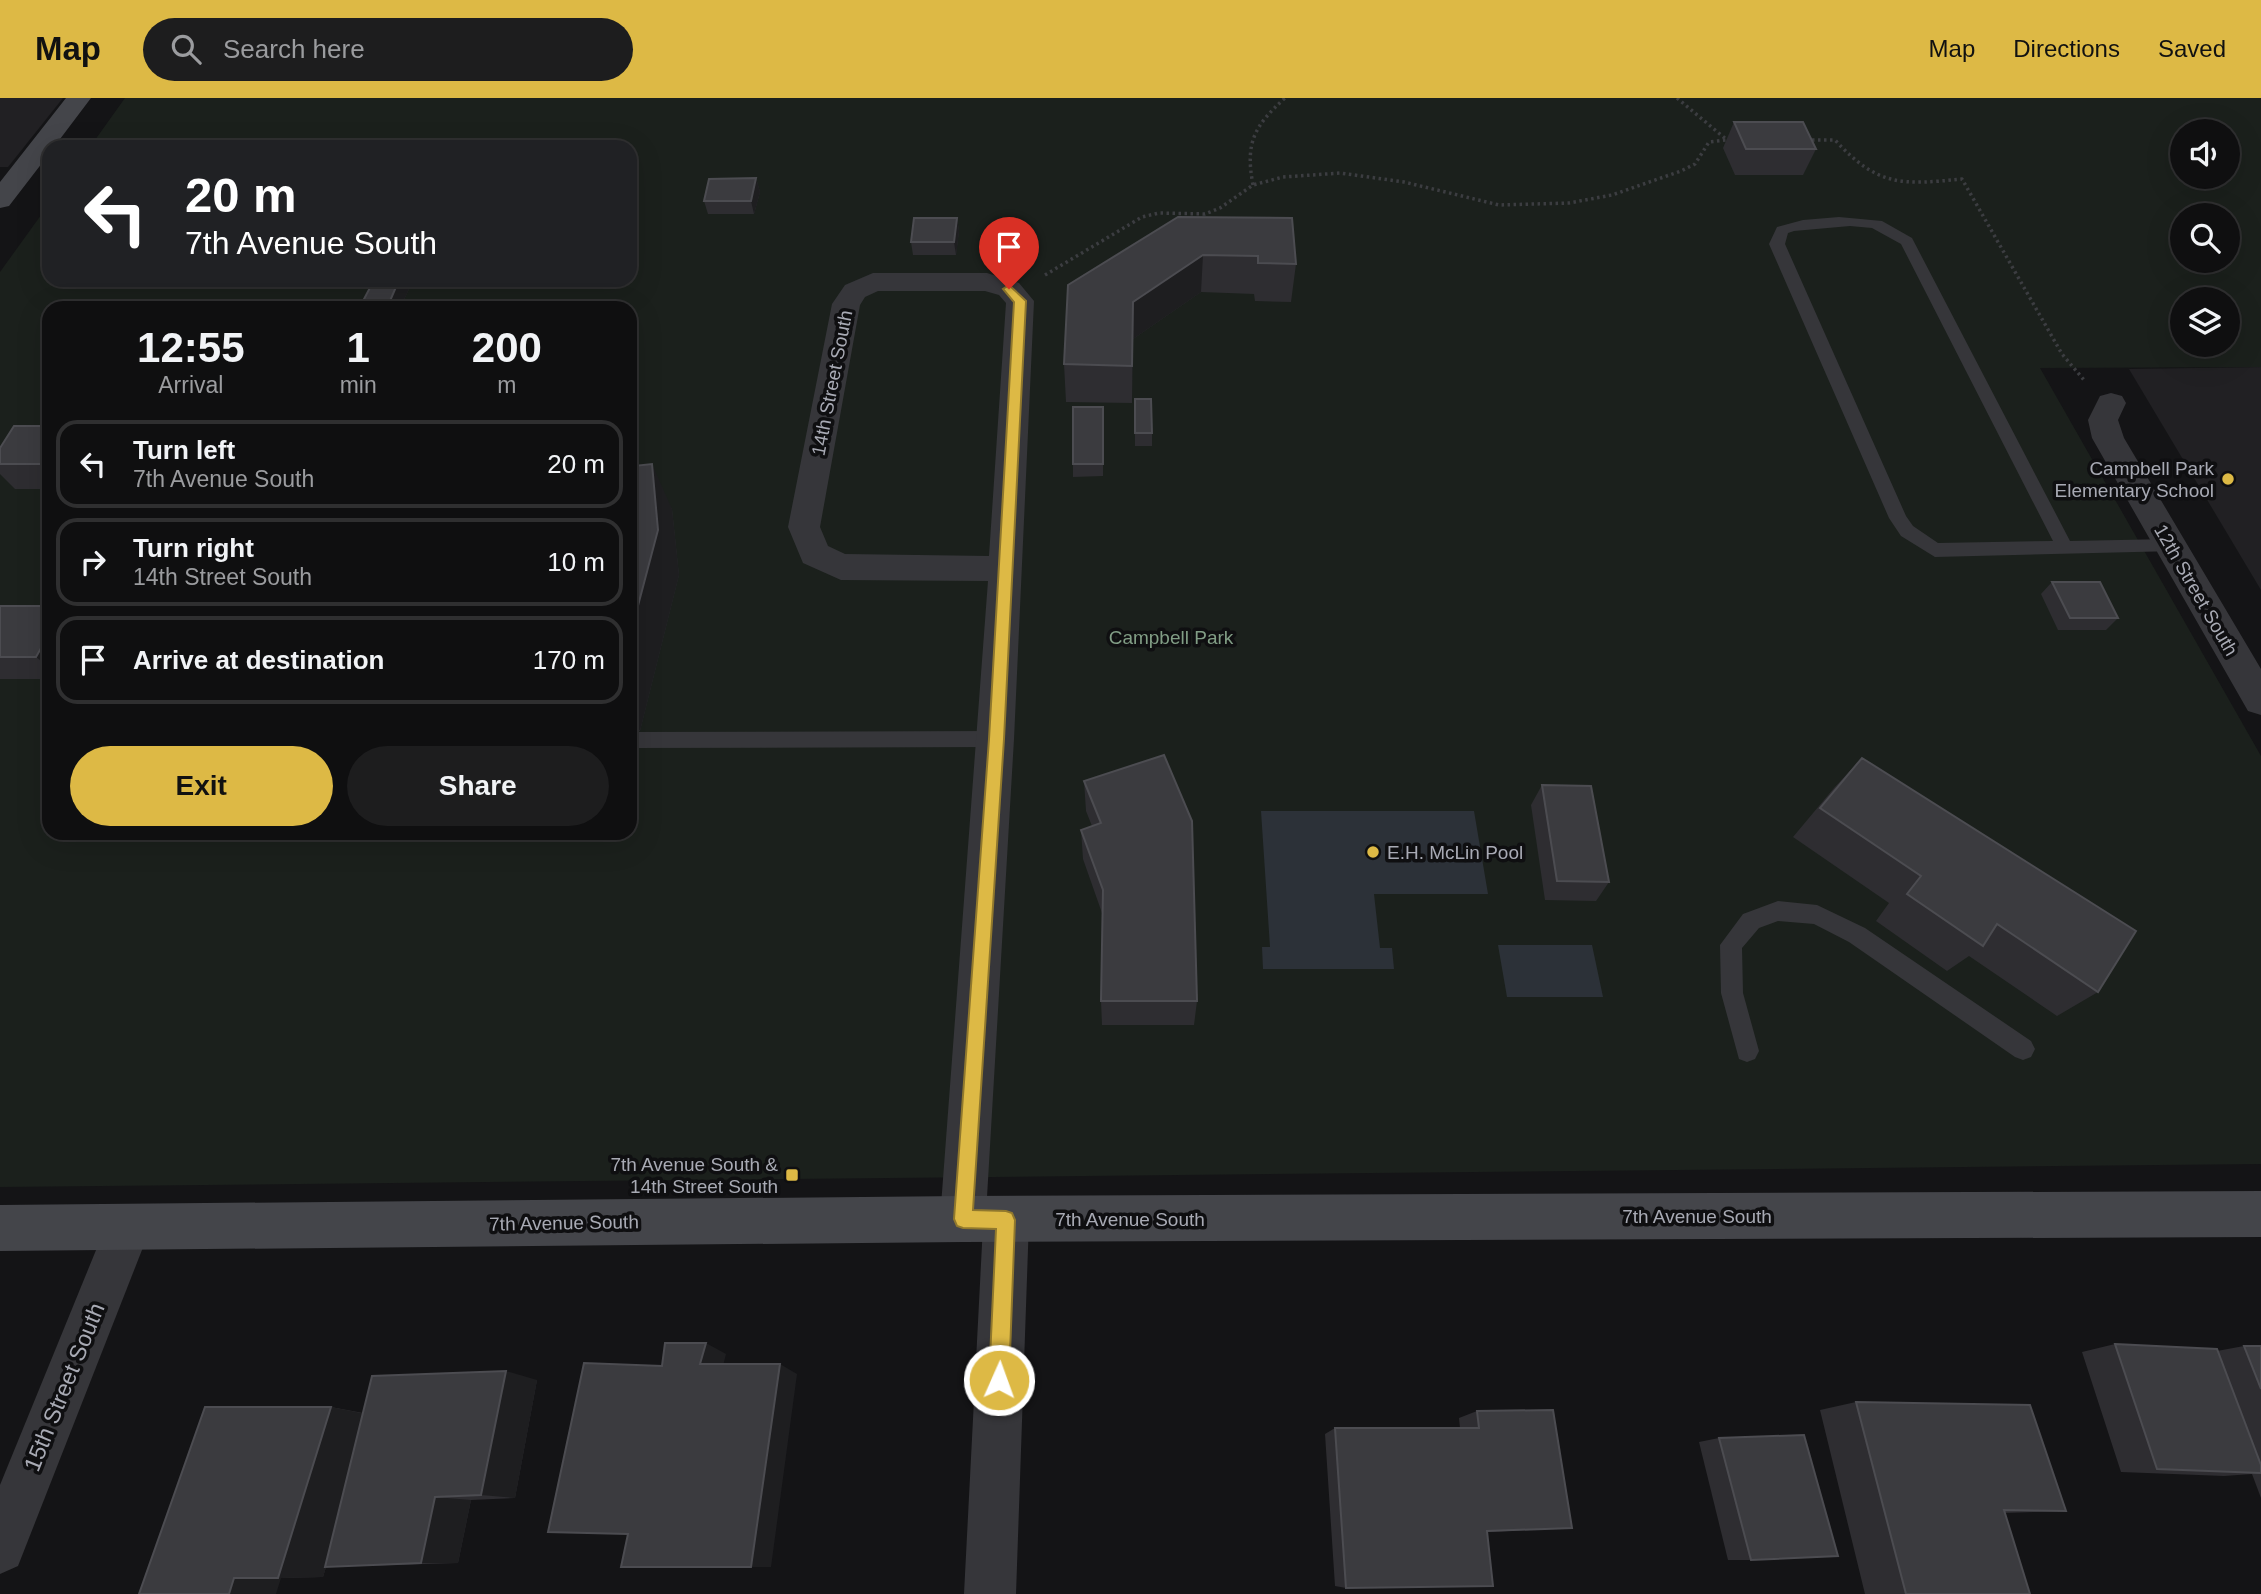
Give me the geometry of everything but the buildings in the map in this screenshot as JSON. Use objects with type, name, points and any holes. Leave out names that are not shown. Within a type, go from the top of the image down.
[{"type":"street","points":[[0,200],[8,178],[79,98]]},
{"type":"street","name":"14th Street South","points":[[1006,569],[841,567],[815,554],[804,527],[846,304],[855,291],[873,282],[987,282],[1009,289],[1020,301]]},
{"type":"street","points":[[990,1594],[985,1220],[996,739],[1020,301]]},
{"type":"street","name":"12th Street South","points":[[2110,403],[2103,420],[2108,438],[2261,702]]},
{"type":"street","name":"7th Avenue South","points":[[0,1228],[2261,1214]]},
{"type":"street","name":"15th Street South","points":[[0,1548],[128,1227]]},
{"type":"lane","points":[[2065,548],[1907,241],[1890,229],[1871,223],[1804,223],[1782,230],[1777,244],[1898,518],[1907,531],[1935,550],[2065,548],[2170,546]]},
{"type":"lane","points":[[637,740],[996,739]]},
{"type":"lane","points":[[1747,1051],[1732,993],[1731,945],[1751,921],[1778,911],[1817,915],[1857,935],[2023,1049]]},
{"type":"path","points":[[1253,185],[1248,153],[1252,134],[1261,120],[1285,98]]},
{"type":"path","points":[[1677,98],[1726,140]]},
{"type":"path","points":[[1020,301],[1033,285],[1056,265],[1125,225],[1159,213],[1205,214],[1220,208],[1234,195],[1253,185],[1283,177],[1340,173],[1404,182],[1499,205],[1569,203],[1653,183],[1695,164],[1709,142],[1740,140]]},
{"type":"path","points":[[1794,140],[1835,140],[1861,168],[1890,181],[1916,183],[1962,179],[2062,354],[2085,381],[2110,403]]},
{"type":"shaded area","points":[[0,98],[63,98],[8,167],[0,167]]},
{"type":"shaded area","name":"Campbell Park Elementary School","points":[[2261,367],[2261,590],[2129,369]]},
{"type":"shaded area","name":"E.H. McLin Pool","points":[[1261,811],[1474,811],[1488,894],[1374,894],[1380,948],[1392,948],[1394,969],[1263,969],[1262,947],[1270,947]]},
{"type":"shaded area","points":[[1498,945],[1592,945],[1603,997],[1507,997]]},
{"type":"green space","name":"Campbell Park","points":[[125,98],[2261,98],[2261,367],[2040,368],[2261,756],[2261,1164],[0,1187],[0,272],[42,214],[42,287],[637,287],[637,140],[95,140]]},
{"type":"place","name":"Campbell Park Elementary School","points":[[2228,479]]},
{"type":"place","name":"E.H. McLin Pool","points":[[1373,852]]},
{"type":"place","name":"7th Avenue South & 14th Street South","points":[[792,1175]]},
{"type":"route","points":[[999,1380],[1006,1220],[963,1219],[996,739],[1020,301],[1009,289]]}]
